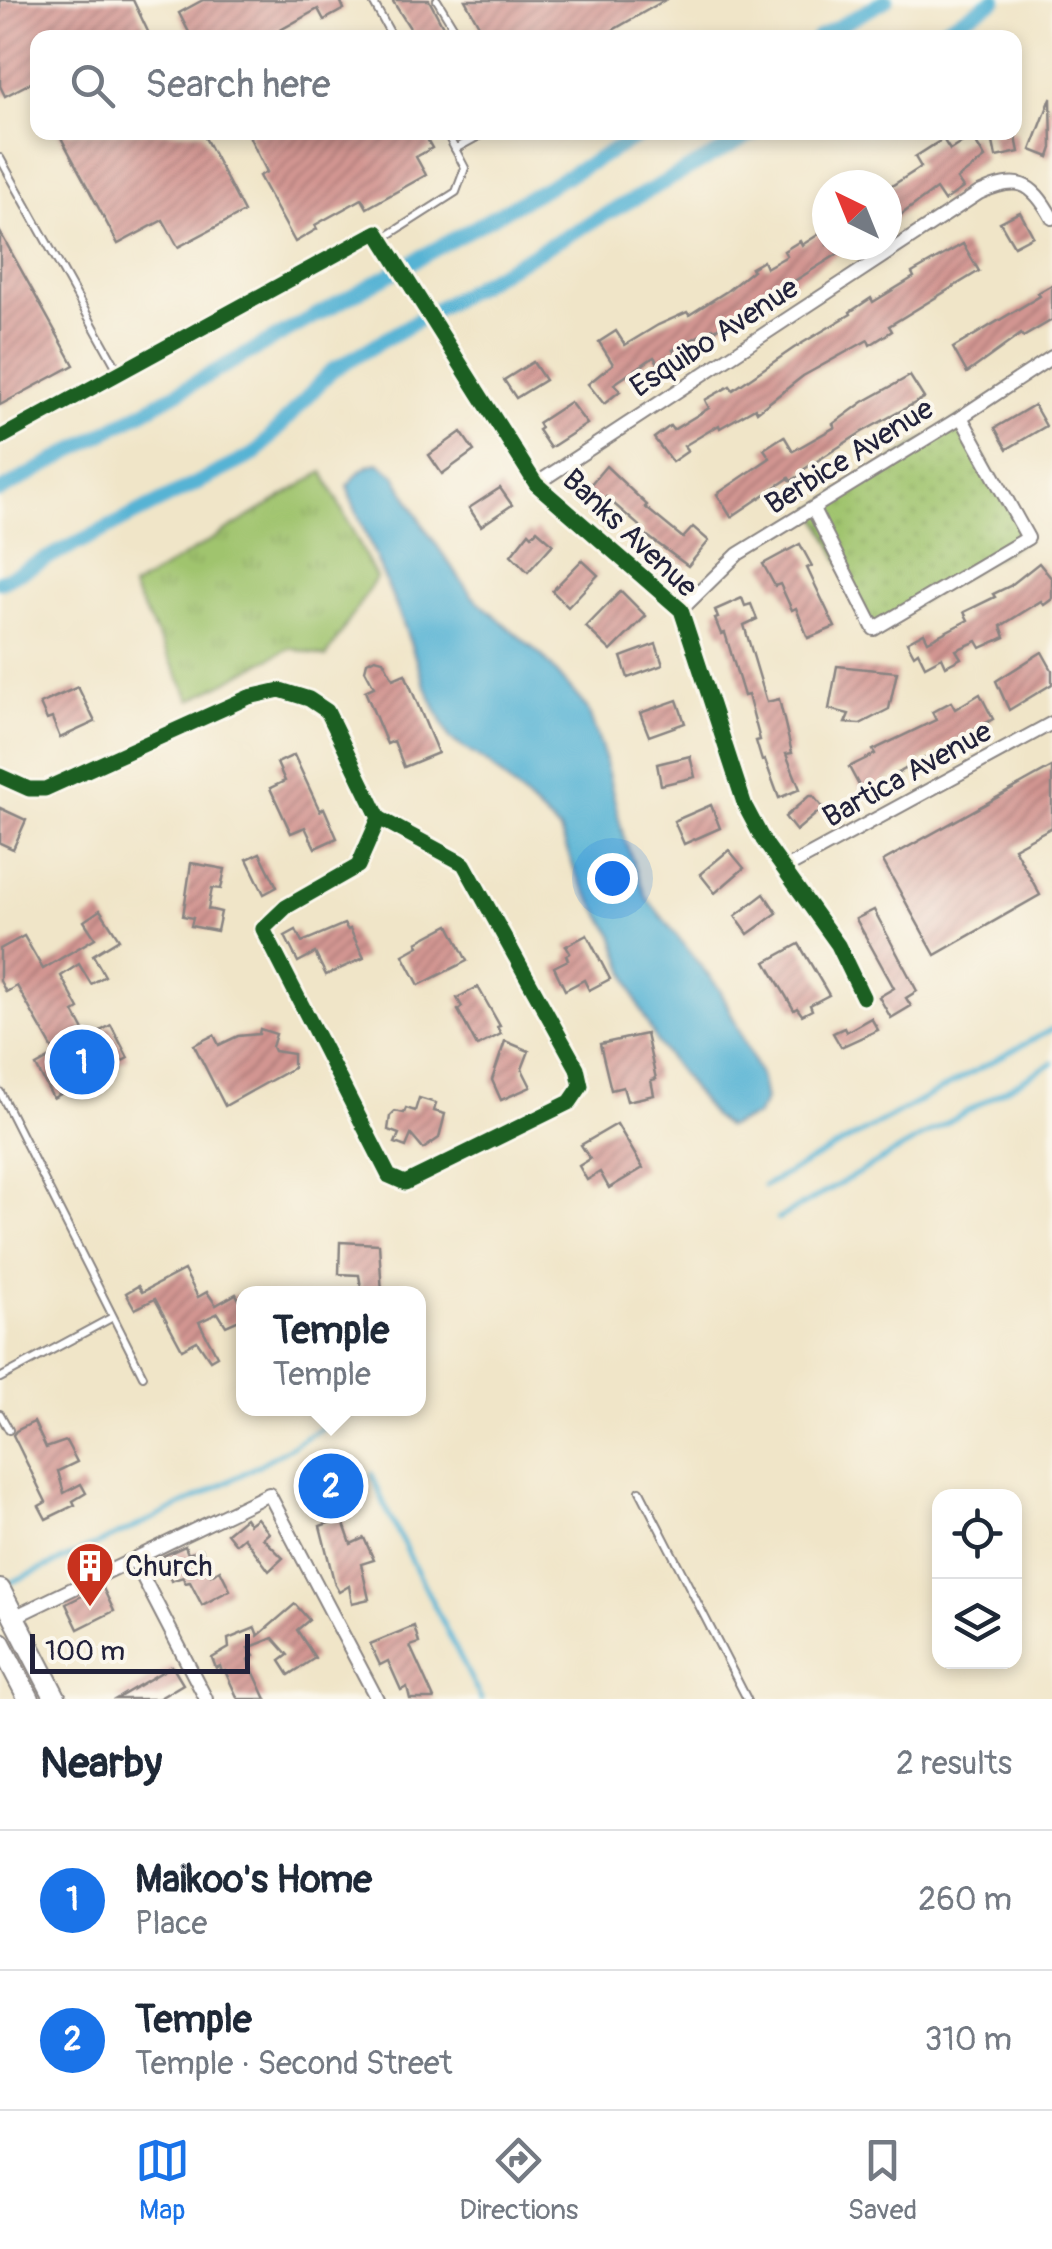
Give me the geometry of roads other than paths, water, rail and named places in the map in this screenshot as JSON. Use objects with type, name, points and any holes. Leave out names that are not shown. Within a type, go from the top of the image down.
[{"type":"main road","points":[[10,1611],[56,1699]]},
{"type":"main road","points":[[0,1642],[29,1699]]},
{"type":"street","name":"Esquibo Avenue","points":[[536,484],[979,193],[1006,181],[1024,184],[1042,201],[1052,218]]},
{"type":"street","name":"Banks Avenue","points":[[380,235],[536,484],[681,610],[746,806],[763,840],[838,944],[863,996]]},
{"type":"street","points":[[0,438],[380,235]]},
{"type":"street","name":"Berbice Avenue","points":[[681,610],[738,554],[1052,357]]},
{"type":"street","points":[[813,509],[874,629],[1028,538],[961,417]]},
{"type":"street","points":[[0,776],[28,789],[45,789],[249,697],[280,690],[308,699],[327,711],[379,818],[464,864],[577,1068],[581,1086],[570,1102],[406,1183],[389,1176],[264,929],[286,906],[358,866],[379,818]]},
{"type":"street","name":"Bartica Avenue","points":[[786,868],[1052,723]]},
{"type":"street","points":[[10,1611],[134,1560],[269,1494],[378,1699]]},
{"type":"street","points":[[134,1560],[206,1699]]},
{"type":"lane","points":[[372,0],[388,30]]},
{"type":"lane","points":[[437,0],[455,30]]},
{"type":"lane","points":[[380,235],[456,192],[465,168],[450,140]]},
{"type":"lane","points":[[455,150],[472,140]]},
{"type":"lane","points":[[0,158],[120,373]]},
{"type":"lane","points":[[0,1092],[143,1376]]},
{"type":"lane","points":[[0,1378],[111,1318]]},
{"type":"lane","points":[[0,1414],[9,1430]]},
{"type":"lane","points":[[640,1491],[747,1699]]},
{"type":"lane","points":[[0,1642],[10,1611]]},
{"type":"water","points":[[379,463],[395,475],[424,527],[472,596],[543,657],[587,708],[602,749],[623,835],[646,897],[720,990],[760,1075],[765,1100],[756,1116],[727,1127],[713,1116],[657,1042],[635,998],[613,935],[576,874],[560,831],[489,764],[450,739],[350,496],[348,486],[354,477]]},
{"type":"waterway","points":[[832,30],[886,0]]},
{"type":"waterway","points":[[942,30],[995,0]]},
{"type":"waterway","points":[[0,491],[632,140]]},
{"type":"waterway","points":[[0,582],[255,454],[331,371],[495,275],[741,140]]},
{"type":"waterway","points":[[764,1186],[1052,1029]]},
{"type":"waterway","points":[[778,1219],[1052,1063]]},
{"type":"waterway","points":[[3,1586],[220,1486],[341,1416]]},
{"type":"waterway","points":[[372,1474],[481,1699]]},
{"type":"place","name":"Maikoo's Home","points":[[82,1062]]},
{"type":"place","name":"Temple","points":[[331,1486]]},
{"type":"place","name":"Church","points":[[90,1608]]}]
